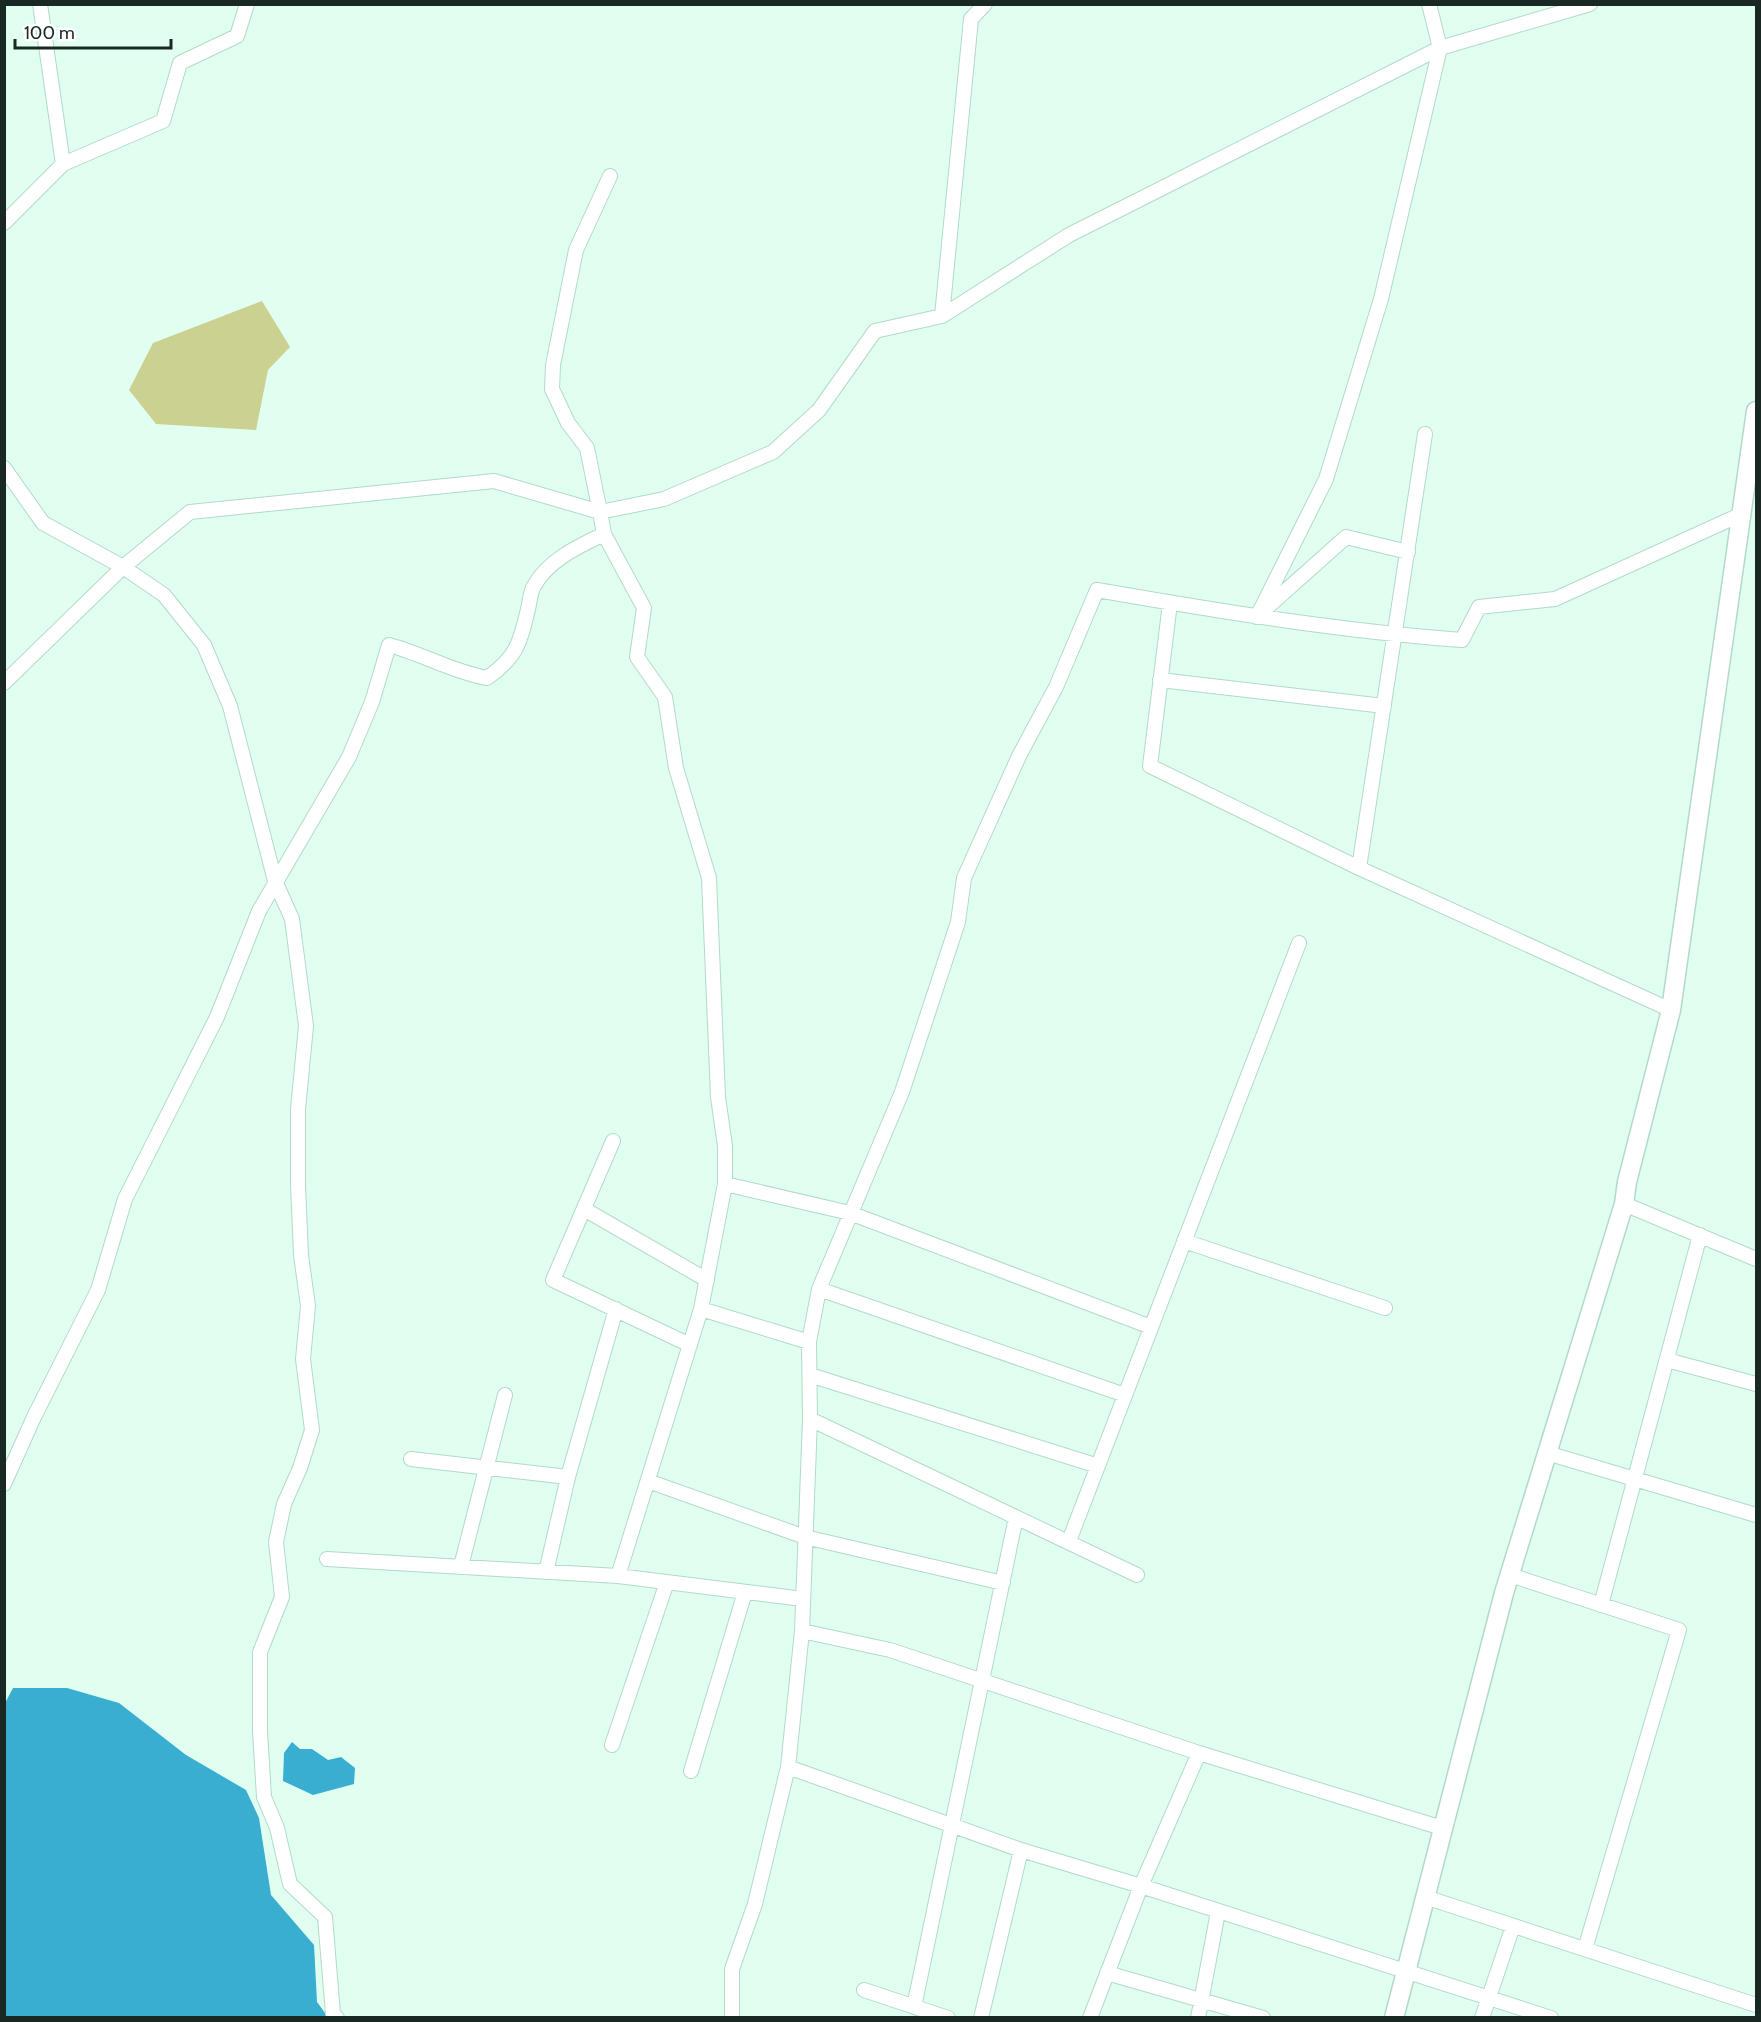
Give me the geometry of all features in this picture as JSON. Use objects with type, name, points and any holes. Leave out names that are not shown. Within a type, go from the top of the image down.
[{"type":"main road","points":[[1394,2018],[1510,1575],[1624,1204],[1627,1182],[1671,1010],[1742,514],[1753,467],[1756,411]]},
{"type":"street","points":[[40,4],[63,164]]},
{"type":"street","points":[[4,223],[63,164],[163,121],[180,63],[237,36],[247,4]]},
{"type":"street","points":[[942,316],[971,19],[984,4]]},
{"type":"street","points":[[1257,617],[1326,479],[1382,299],[1440,48],[1429,4]]},
{"type":"street","points":[[4,683],[123,567],[190,512],[494,481],[600,512],[664,499],[773,452],[819,410],[875,331],[942,316],[1069,235],[1440,48],[1590,4]]},
{"type":"street","points":[[610,176],[576,250],[553,373],[552,390],[568,423],[587,448],[604,534],[644,608],[637,657],[666,697],[676,768],[709,878],[718,1097],[725,1146],[725,1184],[701,1308],[618,1576]]},
{"type":"street","points":[[1359,868],[1425,434]]},
{"type":"street","points":[[4,468],[43,523],[123,567],[164,594],[204,645],[230,706],[275,881],[292,919],[306,1026],[298,1109],[298,1185],[301,1255],[308,1305],[303,1359],[312,1430],[300,1468],[284,1504],[276,1542],[282,1596],[260,1652],[260,1731],[264,1797],[277,1828],[290,1884],[325,1917],[333,2013],[337,2018]]},
{"type":"street","points":[[732,2018],[732,1969],[755,1904],[788,1767],[802,1631],[810,1419],[809,1342],[819,1288],[902,1092],[958,922],[964,878],[1019,756],[1056,687],[1097,590],[1257,617],[1395,635],[1462,640],[1479,607],[1555,599],[1742,514]]},
{"type":"street","points":[[4,1484],[34,1417],[99,1290],[125,1199],[217,1017],[259,911],[349,757],[372,702],[389,645],[412,651],[461,674],[487,678],[509,663],[522,635],[533,587],[544,573],[569,551],[604,534]]},
{"type":"street","points":[[1257,617],[1346,537],[1408,552]]},
{"type":"street","points":[[1170,603],[1150,766],[1359,868],[1671,1010]]},
{"type":"street","points":[[1160,680],[1384,706]]},
{"type":"street","points":[[1069,1541],[1299,943]]},
{"type":"street","points":[[613,1142],[553,1280],[690,1345]]},
{"type":"street","points":[[725,1184],[850,1214],[1151,1328]]},
{"type":"street","points":[[1624,1204],[1756,1259]]},
{"type":"street","points":[[584,1209],[706,1280]]},
{"type":"street","points":[[1601,1605],[1700,1235]]},
{"type":"street","points":[[1184,1241],[1385,1308]]},
{"type":"street","points":[[819,1288],[1125,1395]]},
{"type":"street","points":[[701,1308],[809,1342]]},
{"type":"street","points":[[546,1572],[568,1478],[616,1309]]},
{"type":"street","points":[[1667,1360],[1756,1384]]},
{"type":"street","points":[[810,1375],[1098,1466]]},
{"type":"street","points":[[461,1566],[505,1395]]},
{"type":"street","points":[[810,1419],[1137,1575]]},
{"type":"street","points":[[1547,1454],[1756,1515]]},
{"type":"street","points":[[411,1459],[568,1478]]},
{"type":"street","points":[[648,1480],[805,1537],[1003,1583]]},
{"type":"street","points":[[914,2007],[1016,1517]]},
{"type":"street","points":[[327,1558],[618,1576],[803,1599]]},
{"type":"street","points":[[1510,1575],[1679,1630],[1585,1949]]},
{"type":"street","points":[[612,1745],[667,1582]]},
{"type":"street","points":[[691,1771],[745,1592]]},
{"type":"street","points":[[802,1631],[890,1650],[1199,1753],[1442,1828]]},
{"type":"street","points":[[1090,2018],[1141,1886],[1199,1753]]},
{"type":"street","points":[[788,1767],[1022,1850],[1551,2018]]},
{"type":"street","points":[[981,2018],[1022,1850]]},
{"type":"street","points":[[1425,1897],[1756,2005]]},
{"type":"street","points":[[1198,2018],[1218,1912]]},
{"type":"street","points":[[1482,2018],[1513,1926]]},
{"type":"street","points":[[1107,1973],[1263,2018]]},
{"type":"street","points":[[864,1990],[948,2018]]},
{"type":"green space","points":[[262,301],[290,347],[268,370],[256,430],[156,424],[129,390],[153,343]]},
{"type":"water","points":[[13,1688],[67,1688],[119,1703],[186,1755],[246,1790],[259,1818],[271,1895],[314,1945],[317,2002],[328,2017],[5,2017],[4,1705]]},
{"type":"water","points":[[292,1742],[300,1749],[312,1749],[328,1760],[341,1757],[355,1768],[354,1784],[313,1795],[283,1781],[284,1753]]}]
